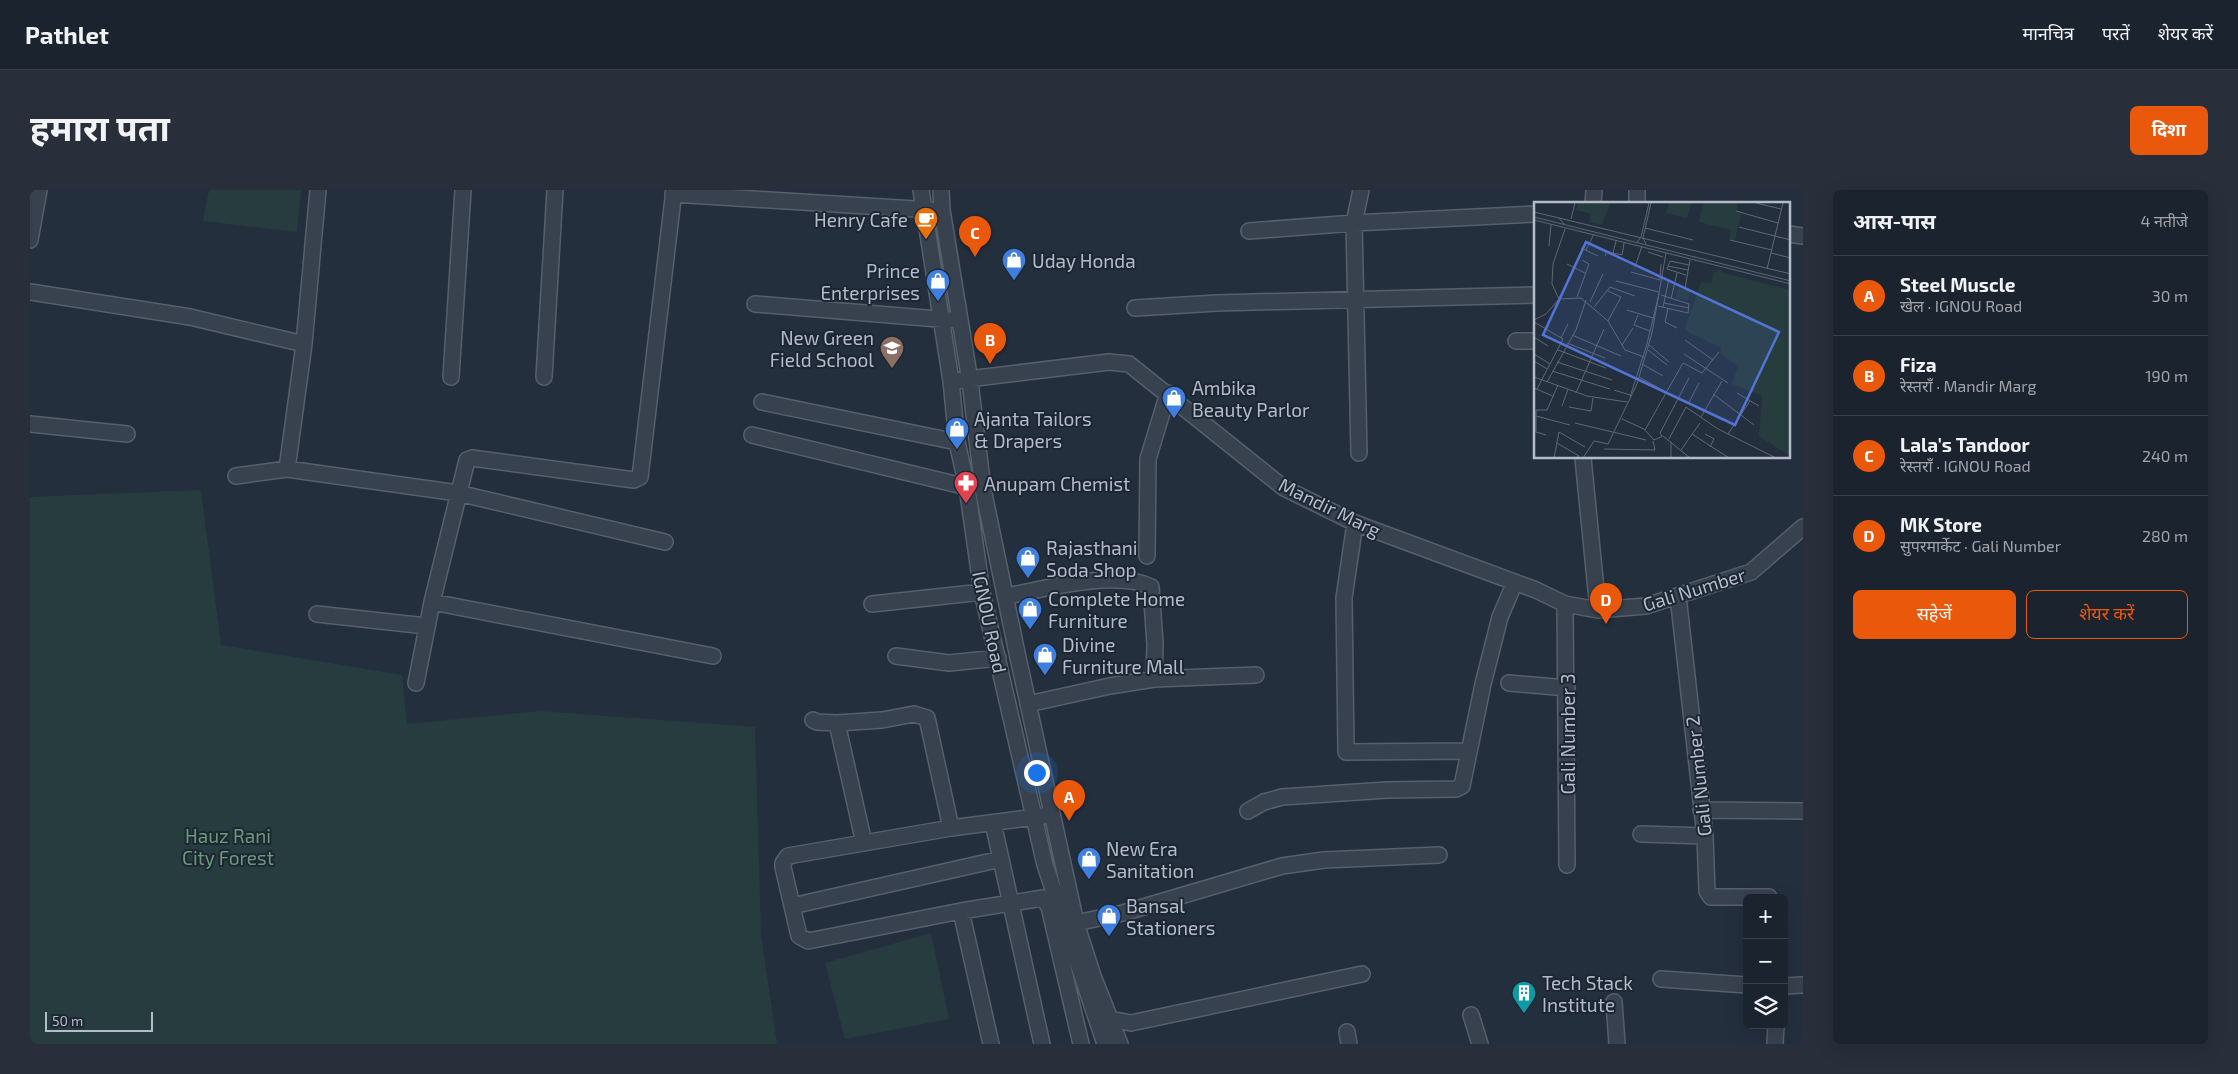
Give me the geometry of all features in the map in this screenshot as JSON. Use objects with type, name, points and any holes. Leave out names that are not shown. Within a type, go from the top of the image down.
[{"type":"street","points":[[30,240],[39,190]]},
{"type":"street","points":[[288,469],[304,344],[318,190]]},
{"type":"street","points":[[450,377],[463,190]]},
{"type":"street","points":[[544,377],[555,190]]},
{"type":"street","name":"IGNOU Road","points":[[921,190],[982,592],[1045,865],[1105,1044]]},
{"type":"street","name":"IGNOU Road","points":[[942,190],[942,210],[970,381],[983,489],[1076,923],[1093,976],[1120,1044]]},
{"type":"street","points":[[1359,453],[1354,223],[1361,190]]},
{"type":"street","points":[[416,684],[426,626],[465,464],[472,458],[634,480],[640,477],[674,192],[942,210]]},
{"type":"street","points":[[1249,231],[1354,223],[1534,214]]},
{"type":"street","points":[[1790,234],[1803,236]]},
{"type":"street","points":[[30,292],[190,317],[304,344]]},
{"type":"street","points":[[1135,308],[1217,303],[1534,295]]},
{"type":"street","points":[[755,304],[959,320]]},
{"type":"street","points":[[1516,341],[1534,341]]},
{"type":"street","name":"Mandir Marg","points":[[951,382],[1119,362],[1129,364],[1168,393],[1284,488],[1354,523],[1515,582],[1565,604],[1598,610]]},
{"type":"street","points":[[1147,556],[1148,459],[1168,393]]},
{"type":"street","points":[[762,402],[958,442]]},
{"type":"street","points":[[30,424],[127,434]]},
{"type":"street","points":[[752,435],[966,487]]},
{"type":"street","points":[[1583,459],[1598,610]]},
{"type":"street","points":[[236,476],[288,469],[458,492],[665,542]]},
{"type":"street","points":[[1354,523],[1344,598],[1346,752],[1469,751]]},
{"type":"street","name":"Gali Number","points":[[1598,610],[1646,606],[1752,572],[1803,527]]},
{"type":"street","points":[[1007,596],[1091,580],[1131,581],[1151,587],[1155,644],[1154,679]]},
{"type":"street","points":[[1248,811],[1264,802],[1282,797],[1387,790],[1456,789],[1462,786],[1500,617],[1515,582]]},
{"type":"street","points":[[872,604],[982,592]]},
{"type":"street","name":"Gali Number 2","points":[[1678,596],[1705,836],[1708,895],[1711,897],[1743,898]]},
{"type":"street","points":[[432,602],[713,656]]},
{"type":"street","name":"Gali Number 3","points":[[1565,604],[1567,865]]},
{"type":"street","points":[[317,614],[426,626]]},
{"type":"street","points":[[896,656],[949,663],[998,658]]},
{"type":"street","points":[[1028,704],[1110,686],[1154,679],[1256,675]]},
{"type":"street","points":[[1509,683],[1566,688]]},
{"type":"street","points":[[813,720],[837,723],[882,720],[914,714],[927,718],[951,828]]},
{"type":"street","points":[[837,723],[864,843]]},
{"type":"street","points":[[1701,810],[1803,811]]},
{"type":"street","points":[[1052,814],[951,828],[788,856],[783,863],[783,867],[799,936],[808,941],[961,911],[1043,898],[1047,902],[1081,1044]]},
{"type":"street","points":[[993,823],[1042,1044]]},
{"type":"street","points":[[1641,834],[1705,836]]},
{"type":"street","points":[[1076,923],[1123,913],[1282,866],[1324,860],[1439,855]]},
{"type":"street","points":[[792,906],[1001,859]]},
{"type":"street","points":[[961,911],[991,1044]]},
{"type":"street","points":[[1110,1020],[1131,1023],[1362,974]]},
{"type":"street","points":[[1661,979],[1743,985]]},
{"type":"street","points":[[1788,986],[1803,985]]},
{"type":"street","points":[[1614,1002],[1617,1044]]},
{"type":"street","points":[[1471,1015],[1480,1044]]},
{"type":"street","points":[[1775,1044],[1776,1029]]},
{"type":"green space","points":[[209,190],[301,190],[297,232],[203,221]]},
{"type":"green space","name":"Hauz Rani City Forest","points":[[201,490],[221,645],[402,675],[407,724],[540,711],[755,727],[761,935],[777,1044],[30,1044],[30,497]]},
{"type":"green space","points":[[931,933],[949,1019],[845,1039],[825,963]]},
{"type":"place","name":"Henry Cafe","points":[[926,240]]},
{"type":"place","name":"Lala's Tandoor","points":[[975,257]]},
{"type":"place","name":"Uday Honda","points":[[1014,281]]},
{"type":"place","name":"Prince Enterprises","points":[[938,302]]},
{"type":"place","name":"Fiza","points":[[990,364]]},
{"type":"place","name":"New Green Field School","points":[[892,369]]},
{"type":"place","name":"Ambika Beauty Parlor","points":[[1174,419]]},
{"type":"place","name":"Ajanta Tailors & Drapers","points":[[957,450]]},
{"type":"place","name":"Anupam Chemist","points":[[966,504]]},
{"type":"place","name":"Rajasthani Soda Shop","points":[[1028,579]]},
{"type":"place","name":"MK Store","points":[[1606,624]]},
{"type":"place","name":"Complete Home Furniture","points":[[1030,630]]},
{"type":"place","name":"Divine Furniture Mall","points":[[1045,676]]},
{"type":"place","name":"Steel Muscle","points":[[1069,821]]},
{"type":"place","name":"New Era Sanitation","points":[[1089,880]]},
{"type":"place","name":"Bansal Stationers","points":[[1109,937]]},
{"type":"place","name":"Tech Stack Institute","points":[[1524,1014]]}]
